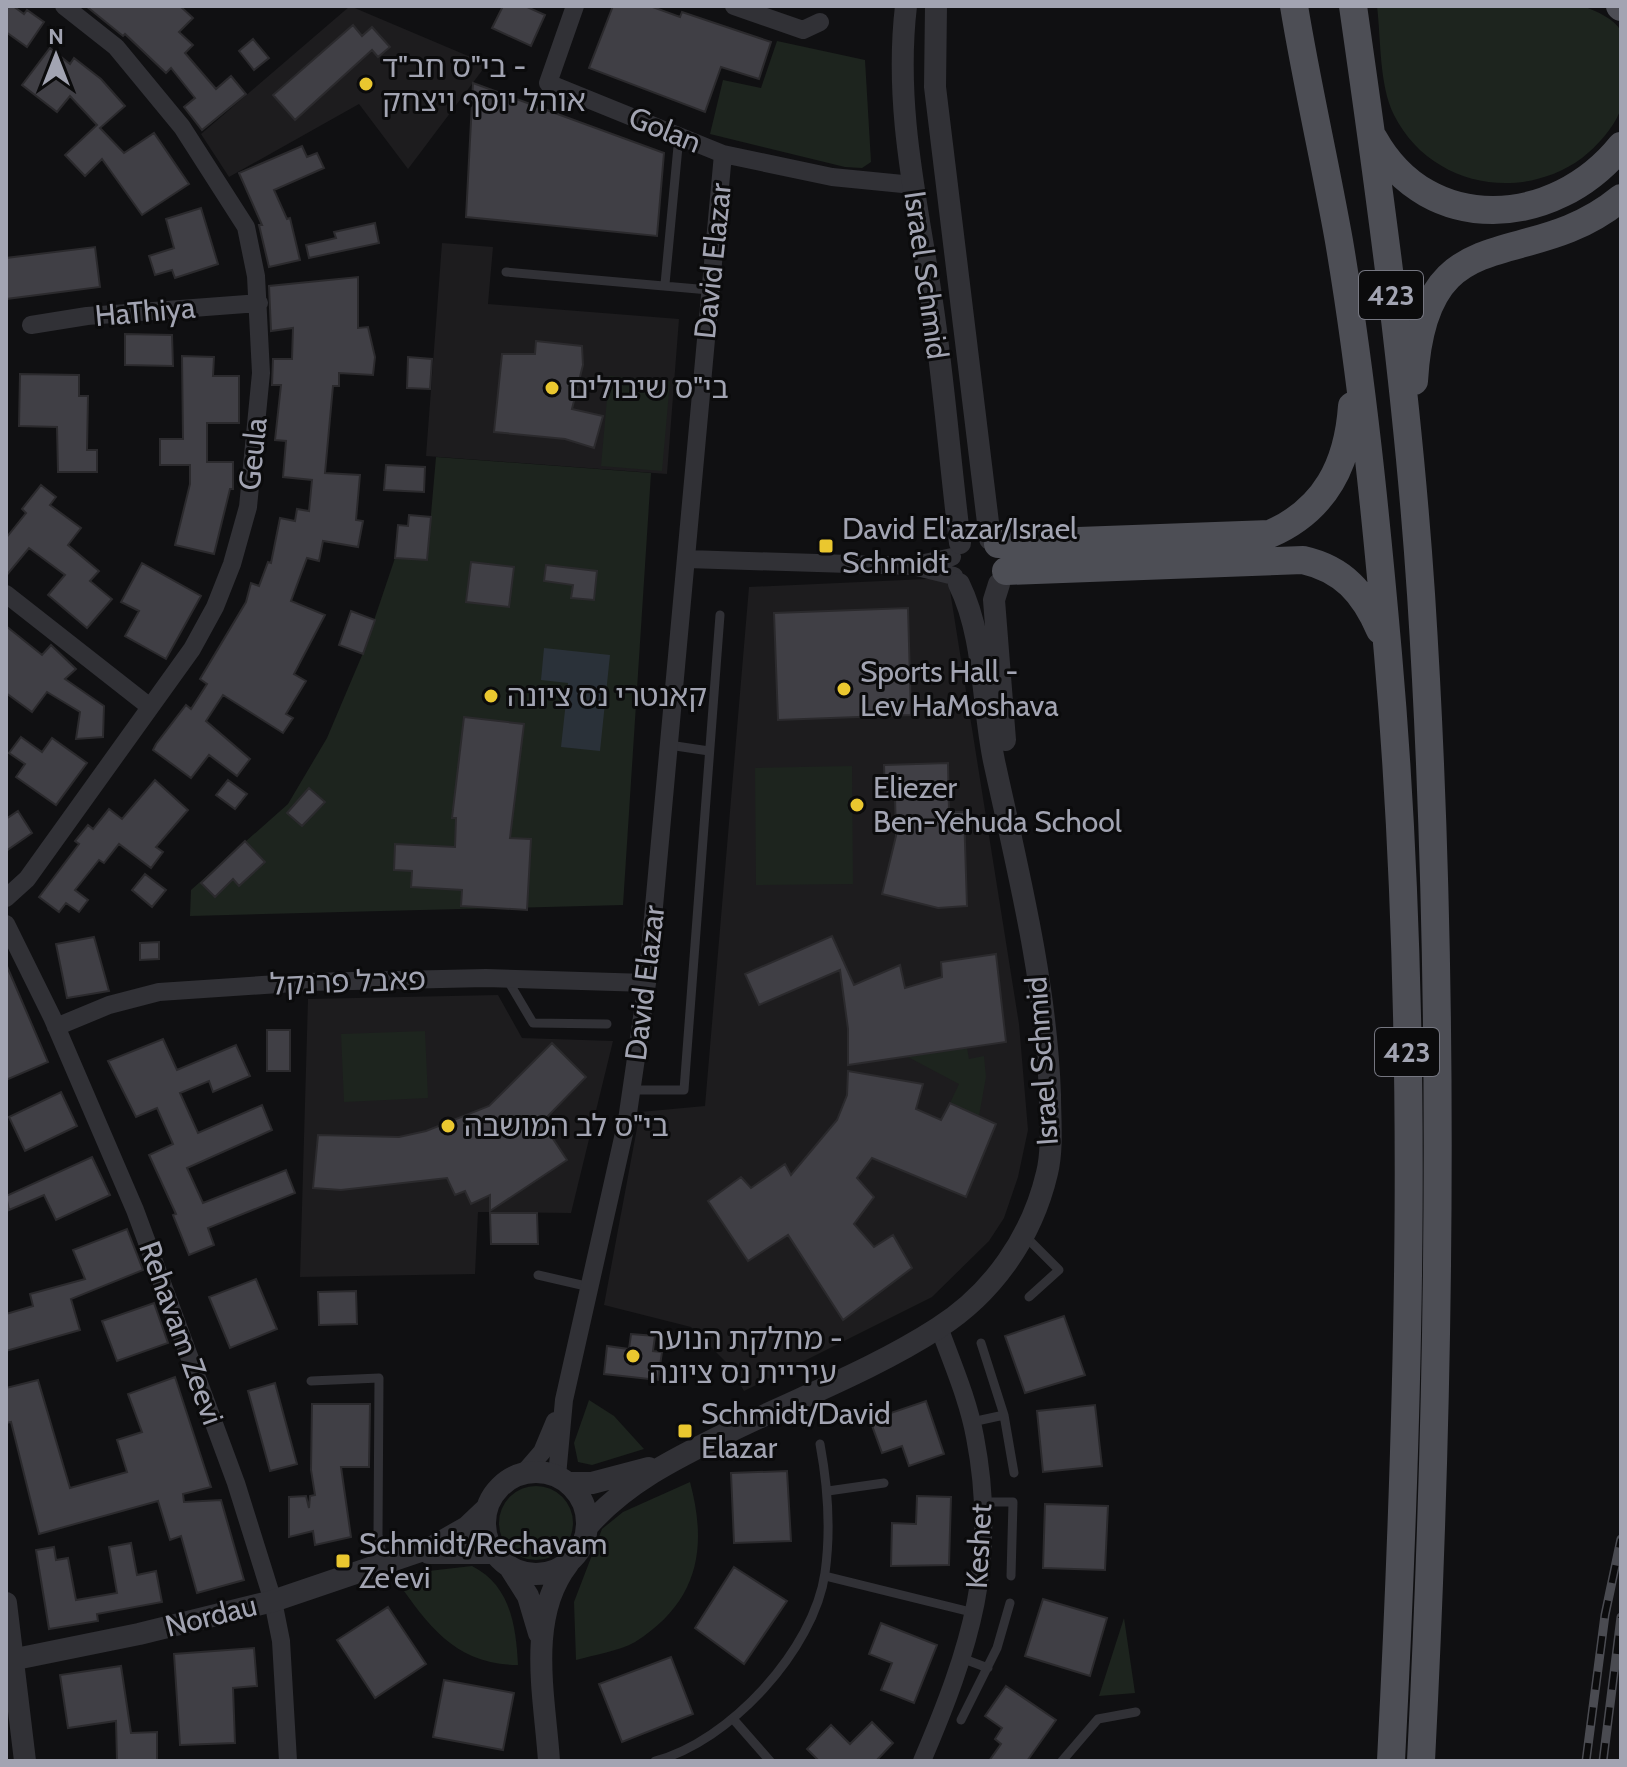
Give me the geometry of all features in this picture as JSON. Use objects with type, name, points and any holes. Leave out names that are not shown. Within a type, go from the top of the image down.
[{"type":"main road","name":"423","points":[[1294,6],[1309,99],[1339,241],[1388,650],[1408,1060],[1407,1313],[1391,1761]]},
{"type":"main road","name":"423","points":[[1353,6],[1409,458],[1428,717],[1437,1060],[1436,1313],[1421,1761]]},
{"type":"main road","points":[[1371,133],[1388,164],[1409,185],[1432,198],[1465,208],[1514,209],[1564,195],[1604,167],[1621,146]]},
{"type":"main road","points":[[1409,458],[1419,335],[1432,295],[1446,279],[1493,250],[1574,230],[1621,198]]},
{"type":"main road","points":[[994,541],[1270,534],[1289,525],[1328,492],[1339,463],[1352,415],[1353,345]]},
{"type":"main road","points":[[1002,578],[1303,560],[1337,572],[1354,586],[1367,602],[1388,650]]},
{"type":"street","name":"Geula","points":[[6,898],[27,879],[192,649],[215,607],[232,564],[248,507],[261,373],[259,303],[246,227],[206,161],[116,47],[64,6]]},
{"type":"street","name":"Golan","points":[[575,6],[548,83],[723,154],[832,177],[913,185]]},
{"type":"street","points":[[734,6],[803,30],[820,22]]},
{"type":"street","name":"Israel Schmid","points":[[562,1480],[609,1479],[665,1463],[939,1327],[994,1281],[1023,1235],[1048,1172],[1050,1115],[1045,1012],[990,742],[970,606],[956,565],[932,304],[903,126],[901,49],[906,6]]},
{"type":"street","name":"Israel Schmid","points":[[936,6],[936,101],[994,541]]},
{"type":"street","name":"David Elazar","points":[[523,1474],[542,1452],[564,1400],[632,1090],[647,983],[723,154]]},
{"type":"street","name":"HaThiya","points":[[31,325],[87,316],[259,303]]},
{"type":"street","points":[[687,559],[956,565],[983,592],[1002,578],[1006,557],[994,541],[975,537],[956,565]]},
{"type":"street","name":"Israel Schmid","points":[[1002,578],[994,600],[998,681],[1021,884]]},
{"type":"street","points":[[6,594],[150,707]]},
{"type":"street","name":"Rehavam Zeevi","points":[[6,924],[56,1027],[141,1224],[231,1469],[273,1601],[281,1641],[288,1761]]},
{"type":"street","name":"פאבל פרנקל","points":[[56,1027],[109,1005],[159,992],[308,982],[507,979],[647,983]]},
{"type":"street","name":"Keshet","points":[[922,1761],[964,1659],[975,1613],[982,1558],[982,1502],[972,1422],[939,1327]]},
{"type":"street","name":"David Elazar","points":[[562,1480],[564,1400]]},
{"type":"street","name":"Israel Schmid","points":[[587,1527],[600,1512],[665,1463]]},
{"type":"street","points":[[543,1662],[532,1606],[487,1539],[486,1509],[494,1493],[507,1481],[523,1474],[540,1472],[562,1480],[579,1495],[587,1527],[583,1542],[552,1587],[547,1604],[543,1662],[549,1761]]},
{"type":"street","name":"Nordau","points":[[10,1660],[139,1634],[273,1601],[452,1538],[486,1509]]},
{"type":"street","name":"Nordau","points":[[412,1554],[501,1559]]},
{"type":"street","points":[[501,1559],[522,1572],[550,1572],[574,1557]]},
{"type":"street","points":[[6,1603],[10,1660],[25,1761]]},
{"type":"lane","points":[[665,284],[679,134]]},
{"type":"lane","points":[[506,272],[709,290]]},
{"type":"lane","points":[[632,1090],[684,1090],[720,615]]},
{"type":"lane","points":[[669,745],[709,751]]},
{"type":"lane","points":[[507,979],[533,1023],[607,1024]]},
{"type":"lane","points":[[1023,1235],[1059,1270],[1029,1297]]},
{"type":"lane","points":[[538,1275],[590,1287]]},
{"type":"lane","points":[[981,1343],[1004,1415],[1014,1473]]},
{"type":"lane","points":[[311,1381],[379,1378],[378,1535],[384,1563]]},
{"type":"lane","points":[[972,1422],[1004,1415]]},
{"type":"lane","points":[[660,1760],[682,1754],[734,1720],[762,1693],[786,1660],[808,1621],[825,1576],[828,1491],[820,1444]]},
{"type":"lane","points":[[828,1491],[884,1483]]},
{"type":"lane","points":[[982,1502],[1013,1502],[1011,1576]]},
{"type":"lane","points":[[825,1576],[975,1613]]},
{"type":"lane","points":[[961,1720],[988,1668],[1010,1603]]},
{"type":"lane","points":[[964,1659],[988,1668]]},
{"type":"lane","points":[[1062,1761],[1098,1719],[1136,1712]]},
{"type":"lane","points":[[734,1720],[770,1761]]},
{"type":"shaded area","name":"בי\"ס חב\"ד - אוהל יוסף ויצחק","points":[[350,6],[487,64],[408,169],[359,104],[229,177],[201,134]]},
{"type":"shaded area","points":[[1377,6],[1583,6],[1594,11],[1610,19],[1621,31],[1623,82],[1617,118],[1609,131],[1582,158],[1557,172],[1531,181],[1504,183],[1478,180],[1452,171],[1429,158],[1410,139],[1394,115],[1383,76]]},
{"type":"shaded area","points":[[777,41],[865,60],[871,162],[862,168],[845,167],[710,134],[723,80],[761,88]]},
{"type":"shaded area","name":"בי\"ס שיבולים","points":[[442,243],[493,247],[488,304],[679,319],[667,474],[426,456]]},
{"type":"shaded area","points":[[609,376],[670,381],[662,471],[601,466]]},
{"type":"shaded area","name":"קאנטרי נס ציונה","points":[[436,457],[651,473],[623,905],[190,916],[191,890],[288,804],[327,738],[363,653],[395,558],[427,560]]},
{"type":"shaded area","name":"Eliezer Ben-Yehuda School","points":[[948,578],[1019,1024],[1028,1130],[1018,1177],[1004,1218],[989,1241],[932,1297],[744,1391],[729,1365],[691,1327],[604,1305],[640,1112],[705,1106],[749,587]]},
{"type":"shaded area","points":[[544,648],[610,655],[600,751],[561,747],[568,683],[541,680]]},
{"type":"shaded area","points":[[852,766],[853,884],[756,885],[755,768]]},
{"type":"shaded area","name":"בי\"ס לב המושבה","points":[[498,995],[522,1038],[613,1041],[571,1213],[478,1212],[475,1274],[300,1277],[308,999]]},
{"type":"shaded area","points":[[425,1031],[428,1098],[344,1102],[341,1034]]},
{"type":"shaded area","points":[[967,1048],[969,1059],[984,1056],[986,1077],[979,1116],[950,1103],[959,1084],[908,1057]]},
{"type":"shaded area","points":[[589,1400],[614,1416],[644,1449],[592,1465],[578,1462],[574,1443]]},
{"type":"shaded area","points":[[690,1482],[698,1530],[697,1552],[693,1572],[673,1610],[635,1642],[576,1660],[574,1602],[602,1529],[623,1512]]},
{"type":"shaded area","points":[[536,1486],[557,1492],[567,1502],[573,1523],[567,1544],[557,1554],[536,1560],[515,1554],[505,1544],[499,1523],[505,1502],[515,1492]]},
{"type":"shaded area","points":[[472,1566],[485,1574],[503,1595],[513,1621],[518,1665],[497,1663],[461,1651],[433,1628],[397,1581],[420,1572]]},
{"type":"shaded area","points":[[1124,1618],[1135,1693],[1099,1696]]},
{"type":"building","points":[[6,6],[13,6],[24,14],[27,10],[44,22],[27,47],[6,32]]},
{"type":"building","points":[[86,6],[180,6],[193,18],[179,32],[193,45],[185,53],[216,89],[231,76],[246,94],[202,130],[184,107],[195,98],[171,68],[166,73],[125,34],[123,36]]},
{"type":"building","points":[[503,6],[525,6],[545,15],[531,46],[492,28]]},
{"type":"building","points":[[613,6],[650,6],[680,17],[682,12],[771,42],[759,79],[721,67],[705,112],[589,68]]},
{"type":"building","points":[[353,25],[362,36],[372,27],[390,47],[378,57],[372,50],[295,120],[273,95]]},
{"type":"building","points":[[253,39],[269,58],[254,70],[239,51]]},
{"type":"building","points":[[50,48],[70,64],[74,58],[101,79],[125,106],[100,128],[124,153],[154,133],[189,184],[142,215],[102,159],[85,176],[65,155],[97,125],[70,96],[57,112],[22,85]]},
{"type":"building","points":[[473,83],[664,153],[657,236],[466,217]]},
{"type":"building","points":[[302,146],[307,157],[317,153],[324,168],[274,190],[287,219],[290,218],[300,260],[269,267],[259,225],[262,225],[239,173]]},
{"type":"building","points":[[201,208],[218,264],[175,278],[172,270],[155,275],[149,256],[174,248],[166,219]]},
{"type":"building","points":[[375,223],[379,243],[309,258],[306,245],[336,238],[334,232]]},
{"type":"building","points":[[95,247],[100,287],[6,299],[6,258]]},
{"type":"building","points":[[358,277],[358,328],[368,327],[375,357],[373,375],[339,373],[339,386],[333,386],[325,473],[360,475],[356,520],[363,521],[358,547],[323,541],[319,561],[307,558],[291,601],[325,615],[294,674],[306,681],[286,714],[293,718],[283,733],[223,695],[206,721],[250,759],[237,776],[209,755],[191,778],[153,750],[186,705],[191,709],[207,684],[200,679],[246,602],[251,583],[259,586],[268,562],[271,563],[280,518],[295,521],[297,509],[309,511],[312,480],[283,477],[286,441],[275,440],[281,385],[272,385],[273,359],[292,359],[293,328],[271,331],[269,286]]},
{"type":"building","points":[[125,334],[172,335],[173,366],[125,365]]},
{"type":"building","points":[[536,341],[582,346],[583,365],[572,409],[603,416],[594,448],[565,439],[494,432],[502,354],[535,354]]},
{"type":"building","points":[[182,356],[214,357],[213,376],[239,376],[239,423],[207,423],[207,462],[233,462],[233,489],[230,489],[214,554],[175,545],[190,484],[190,465],[160,465],[160,439],[183,439]]},
{"type":"building","points":[[408,357],[432,359],[430,389],[407,388]]},
{"type":"building","points":[[20,374],[79,375],[79,396],[88,396],[87,450],[97,450],[97,472],[58,472],[57,427],[19,426]]},
{"type":"building","points":[[386,465],[425,467],[424,492],[384,490]]},
{"type":"building","points":[[41,485],[56,497],[50,505],[81,528],[68,545],[99,571],[90,581],[112,599],[87,628],[48,595],[65,575],[29,548],[6,576],[6,538],[26,513],[22,509]]},
{"type":"building","points":[[409,515],[431,517],[427,560],[395,558],[398,525],[408,526]]},
{"type":"building","points":[[471,562],[514,567],[509,607],[466,602]]},
{"type":"building","points":[[142,563],[201,596],[166,659],[125,636],[139,611],[121,602]]},
{"type":"building","points":[[546,565],[597,571],[594,600],[571,598],[573,585],[544,581]]},
{"type":"building","name":"Sports Hall - Lev HaMoshava","points":[[908,608],[911,715],[778,720],[774,613]]},
{"type":"building","points":[[351,611],[375,620],[363,654],[339,645]]},
{"type":"building","points":[[6,626],[42,655],[51,645],[76,669],[65,679],[104,706],[103,737],[76,739],[80,712],[47,692],[32,712],[6,693]]},
{"type":"building","points":[[464,717],[524,724],[510,838],[531,839],[527,910],[461,906],[462,890],[411,887],[412,871],[394,870],[395,844],[455,847],[456,818],[452,818]]},
{"type":"building","points":[[21,737],[42,752],[52,738],[87,763],[56,805],[16,777],[25,764],[9,753]]},
{"type":"building","points":[[948,763],[949,812],[964,812],[967,906],[938,908],[882,894],[896,836],[895,797],[885,798],[884,765]]},
{"type":"building","points":[[155,780],[188,810],[156,847],[163,852],[151,868],[119,844],[104,863],[99,860],[75,890],[88,900],[79,912],[66,903],[59,912],[39,897],[79,844],[75,841],[88,825],[93,829],[109,809],[122,819]]},
{"type":"building","points":[[228,780],[247,794],[235,809],[216,795]]},
{"type":"building","points":[[309,788],[325,802],[302,826],[287,813]]},
{"type":"building","points":[[18,811],[32,833],[6,851],[6,819]]},
{"type":"building","points":[[245,841],[265,862],[239,886],[233,879],[215,897],[201,883]]},
{"type":"building","points":[[145,874],[166,890],[152,907],[132,890]]},
{"type":"building","points":[[832,936],[854,985],[900,965],[905,988],[942,977],[941,962],[996,954],[1006,1042],[848,1065],[848,1029],[840,970],[759,1005],[745,974]]},
{"type":"building","points":[[94,937],[109,991],[67,998],[56,944]]},
{"type":"building","points":[[159,942],[159,959],[140,960],[140,943]]},
{"type":"building","points":[[6,964],[48,1062],[6,1080]]},
{"type":"building","points":[[267,1030],[290,1030],[290,1071],[267,1071]]},
{"type":"building","points":[[163,1039],[177,1070],[236,1045],[250,1076],[213,1092],[209,1081],[180,1093],[198,1133],[262,1105],[272,1130],[187,1168],[203,1203],[286,1170],[295,1193],[208,1228],[214,1245],[189,1255],[173,1215],[176,1214],[149,1155],[173,1144],[157,1108],[136,1117],[108,1061]]},
{"type":"building","points":[[552,1043],[586,1077],[542,1122],[567,1160],[490,1211],[490,1195],[471,1204],[465,1191],[455,1195],[447,1178],[341,1190],[313,1188],[318,1135],[399,1137],[426,1131],[489,1106]]},
{"type":"building","points":[[848,1071],[923,1084],[916,1109],[941,1120],[950,1103],[996,1124],[966,1197],[872,1158],[857,1178],[874,1197],[854,1224],[874,1247],[893,1235],[912,1268],[843,1320],[788,1235],[748,1261],[708,1201],[741,1177],[751,1188],[785,1164],[791,1175],[837,1120],[847,1095]]},
{"type":"building","points":[[61,1092],[77,1126],[25,1151],[9,1117]]},
{"type":"building","points":[[92,1157],[110,1195],[56,1220],[44,1195],[9,1210],[6,1196]]},
{"type":"building","points":[[490,1213],[537,1213],[538,1244],[491,1244]]},
{"type":"building","points":[[127,1229],[143,1270],[71,1299],[80,1330],[6,1351],[6,1314],[33,1306],[30,1294],[85,1279],[73,1250]]},
{"type":"building","points":[[256,1279],[277,1329],[230,1348],[209,1297]]},
{"type":"building","points":[[356,1291],[357,1324],[319,1325],[318,1292]]},
{"type":"building","points":[[154,1303],[168,1343],[117,1361],[102,1321]]},
{"type":"building","points":[[1064,1316],[1085,1375],[1025,1393],[1005,1336]]},
{"type":"building","name":"מחלקת הנוער - עיריית נס ציונה","points":[[631,1334],[655,1336],[653,1351],[662,1352],[658,1380],[604,1374],[607,1346],[629,1349]]},
{"type":"building","points":[[175,1377],[211,1487],[183,1494],[184,1502],[221,1500],[244,1580],[197,1593],[181,1536],[170,1540],[158,1501],[39,1534],[11,1422],[6,1423],[6,1388],[38,1380],[70,1488],[127,1472],[117,1440],[142,1432],[128,1394]]},
{"type":"building","points":[[275,1383],[297,1464],[270,1471],[248,1391]]},
{"type":"building","points":[[926,1401],[944,1454],[909,1466],[902,1446],[882,1453],[870,1420]]},
{"type":"building","points":[[312,1404],[370,1404],[369,1467],[341,1467],[351,1537],[315,1545],[313,1531],[289,1537],[289,1497],[306,1496],[309,1508],[310,1496],[315,1495],[311,1470]]},
{"type":"building","points":[[1095,1405],[1102,1466],[1043,1472],[1037,1411]]},
{"type":"building","points":[[787,1471],[791,1541],[734,1543],[731,1473]]},
{"type":"building","points":[[917,1496],[951,1497],[949,1565],[891,1566],[892,1523],[916,1524]]},
{"type":"building","points":[[1045,1504],[1108,1506],[1105,1570],[1043,1568]]},
{"type":"building","points":[[131,1543],[137,1575],[156,1571],[162,1602],[97,1614],[98,1621],[49,1629],[36,1550],[54,1547],[56,1560],[68,1558],[76,1600],[117,1593],[109,1547]]},
{"type":"building","points":[[734,1567],[787,1601],[744,1664],[695,1628]]},
{"type":"building","points":[[1043,1599],[1107,1618],[1090,1676],[1025,1656]]},
{"type":"building","points":[[388,1607],[426,1664],[375,1698],[337,1640]]},
{"type":"building","points":[[881,1623],[937,1645],[914,1703],[881,1690],[892,1663],[869,1654]]},
{"type":"building","points":[[254,1648],[257,1686],[233,1688],[235,1743],[180,1745],[174,1654]]},
{"type":"building","points":[[671,1657],[693,1714],[622,1742],[599,1684]]},
{"type":"building","points":[[121,1666],[131,1733],[157,1732],[157,1761],[117,1761],[116,1721],[68,1728],[60,1675]]},
{"type":"building","points":[[444,1680],[514,1693],[503,1750],[433,1737]]},
{"type":"building","points":[[1006,1686],[1056,1720],[1027,1761],[989,1761],[1001,1744],[995,1739],[1002,1728],[985,1716]]},
{"type":"building","points":[[872,1722],[893,1743],[876,1761],[819,1761],[807,1749],[831,1725],[850,1744]]},
{"type":"railway","points":[[1586,1761],[1605,1615],[1621,1539]]},
{"type":"railway","points":[[1603,1761],[1621,1617]]},
{"type":"place","name":"בי\"ס חב\"ד - אוהל יוסף ויצחק","points":[[366,84]]},
{"type":"place","name":"בי\"ס שיבולים","points":[[552,388]]},
{"type":"place","name":"David El'azar/Israel Schmidt","points":[[826,546]]},
{"type":"place","name":"Sports Hall - Lev HaMoshava","points":[[844,689]]},
{"type":"place","name":"קאנטרי נס ציונה","points":[[491,696]]},
{"type":"place","name":"Eliezer Ben-Yehuda School","points":[[857,805]]},
{"type":"place","name":"בי\"ס לב המושבה","points":[[448,1126]]},
{"type":"place","name":"מחלקת הנוער - עיריית נס ציונה","points":[[633,1356]]},
{"type":"place","name":"Schmidt/David Elazar","points":[[685,1431]]},
{"type":"place","name":"Schmidt/Rechavam Ze'evi","points":[[343,1561]]}]
